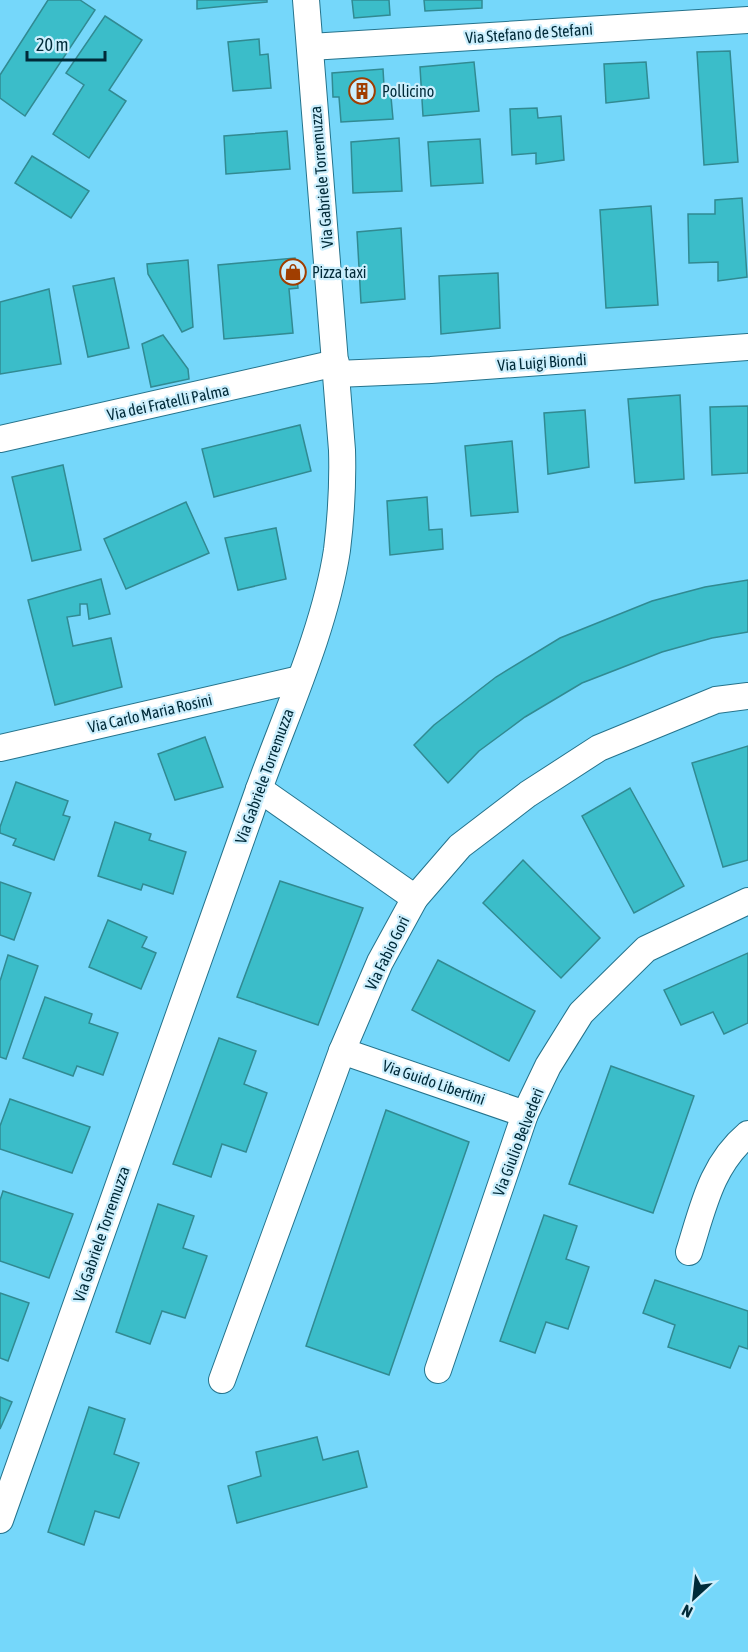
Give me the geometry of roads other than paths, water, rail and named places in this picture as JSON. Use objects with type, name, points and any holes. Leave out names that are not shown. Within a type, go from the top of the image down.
[{"type":"street","name":"Via Gabriele Torremuzza","points":[[0,1520],[300,679],[323,610],[336,551],[342,470],[306,0]]},
{"type":"street","name":"Via Stefano de Stefani","points":[[310,47],[748,20]]},
{"type":"street","name":"Via Luigi Biondi","points":[[336,369],[431,370],[748,347]]},
{"type":"street","name":"Via dei Fratelli Palma","points":[[0,439],[336,369]]},
{"type":"street","name":"Via Carlo Maria Rosini","points":[[0,748],[300,679]]},
{"type":"street","name":"Via Fabio Gori","points":[[222,1380],[342,1051],[380,962],[415,898],[460,846],[528,794],[599,748],[716,700],[748,696]]},
{"type":"street","points":[[259,789],[415,898]]},
{"type":"street","name":"Via Giulio Belvederi","points":[[438,1370],[525,1114],[548,1066],[582,1013],[646,949],[748,901]]},
{"type":"street","name":"Via Guido Libertini","points":[[342,1051],[525,1114]]},
{"type":"street","points":[[689,1252],[718,1168],[737,1143],[748,1134]]},
{"type":"place","name":"Pollicino","points":[[362,91]]},
{"type":"place","name":"Pizza taxi","points":[[293,272]]}]
